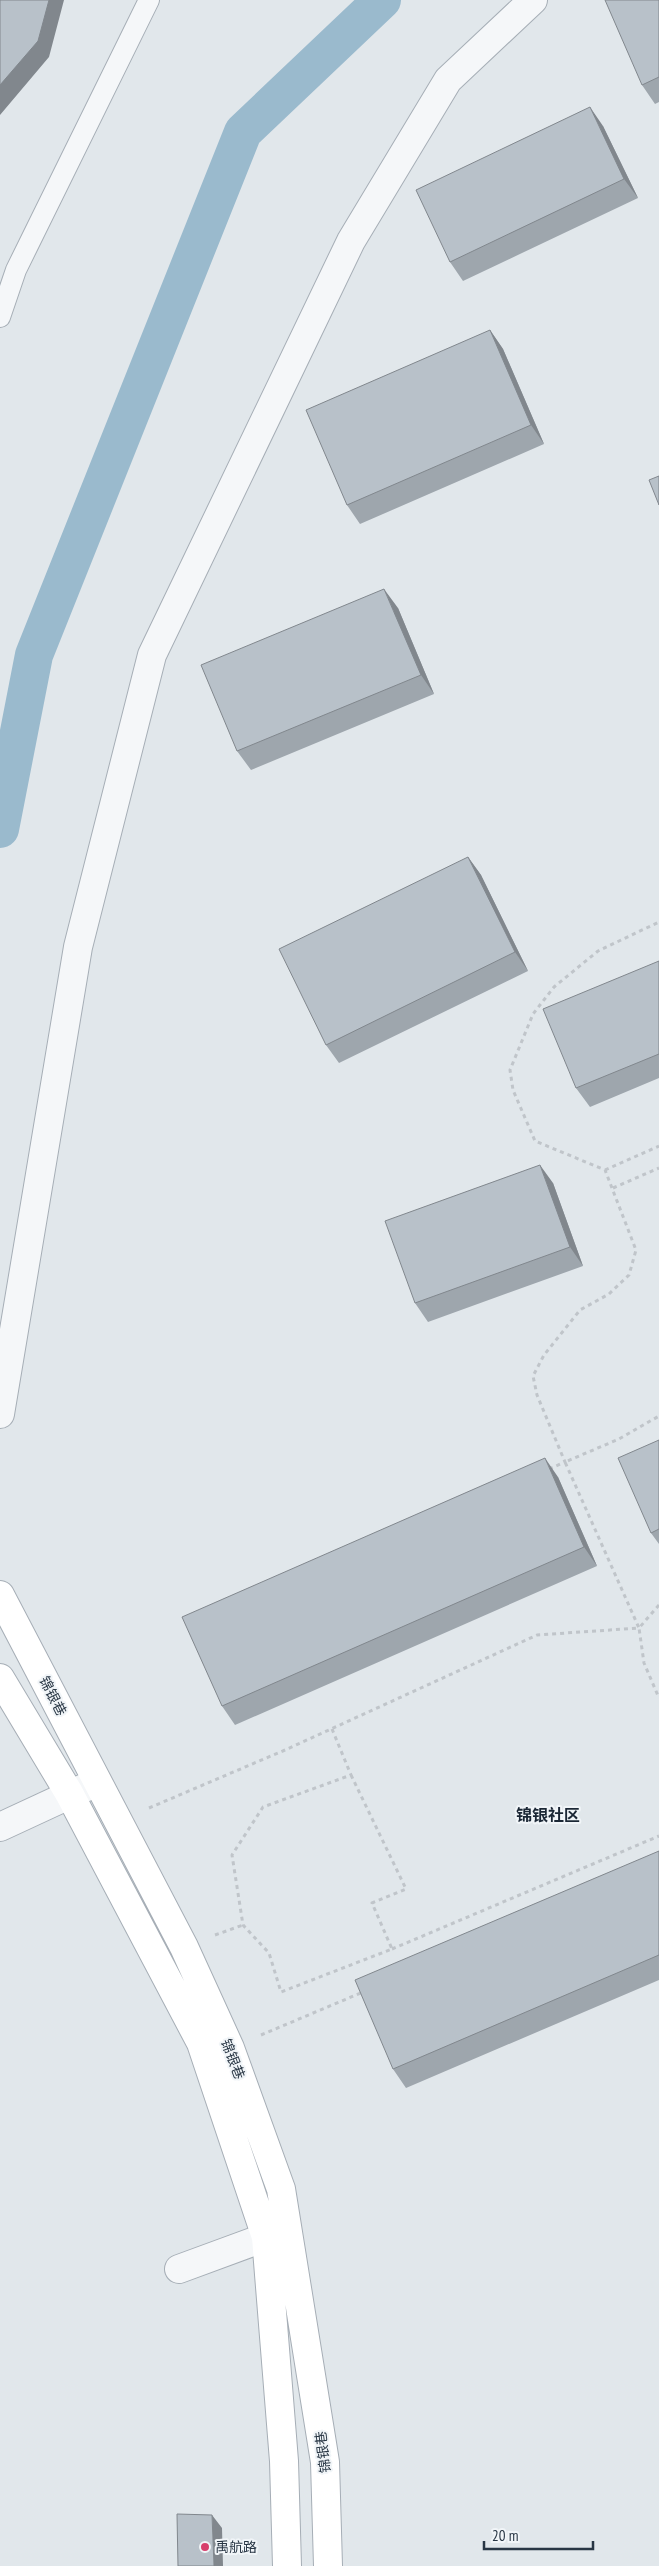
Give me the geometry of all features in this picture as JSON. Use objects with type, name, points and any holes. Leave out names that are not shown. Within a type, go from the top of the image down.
[{"type":"main road","name":"锦银巷","points":[[0,1595],[184,1947],[230,2048],[281,2189],[326,2462],[328,2566]]},
{"type":"main road","name":"锦银巷","points":[[0,1678],[69,1793],[201,2043],[266,2237],[284,2461],[287,2566]]},
{"type":"street","points":[[0,1414],[78,948],[152,654],[351,240],[448,80],[533,0]]},
{"type":"street","points":[[0,1827],[69,1793],[97,1782]]},
{"type":"street","points":[[179,2269],[266,2237],[281,2189]]},
{"type":"lane","points":[[0,317],[16,270],[149,0]]},
{"type":"path","points":[[659,922],[598,951],[554,987],[533,1014],[510,1070],[513,1090],[534,1141],[605,1170],[636,1250],[629,1275],[609,1294],[580,1310],[544,1355],[533,1376],[537,1395],[565,1462],[639,1628],[644,1663],[659,1698]]},
{"type":"path","points":[[605,1170],[659,1146]]},
{"type":"path","points":[[613,1188],[659,1168]]},
{"type":"path","points":[[547,1470],[619,1439],[659,1416]]},
{"type":"path","points":[[118,1821],[332,1729],[538,1635],[639,1628],[659,1605]]},
{"type":"path","points":[[332,1729],[351,1775],[406,1889],[372,1903],[392,1949]]},
{"type":"path","points":[[351,1775],[263,1807],[232,1854],[243,1925],[269,1953],[281,1992],[392,1949],[659,1836]]},
{"type":"path","points":[[230,2048],[365,1992]]},
{"type":"building","points":[[0,0],[49,0],[38,41],[0,85]]},
{"type":"building","points":[[605,0],[659,0],[659,77],[642,85]]},
{"type":"building","points":[[590,107],[624,179],[450,262],[416,190]]},
{"type":"building","points":[[490,330],[531,425],[347,505],[306,410]]},
{"type":"building","points":[[659,476],[659,505],[649,480]]},
{"type":"building","points":[[384,589],[421,675],[237,751],[201,665]]},
{"type":"building","points":[[468,857],[515,952],[326,1045],[279,949]]},
{"type":"building","points":[[659,961],[659,1054],[576,1088],[543,1009]]},
{"type":"building","points":[[540,1165],[570,1247],[415,1303],[385,1221]]},
{"type":"building","points":[[659,1440],[659,1529],[651,1533],[618,1458]]},
{"type":"building","points":[[545,1458],[584,1547],[222,1706],[182,1617]]},
{"type":"building","points":[[659,1851],[659,1955],[393,2069],[355,1980]]},
{"type":"building","points":[[177,2514],[212,2515],[214,2566],[178,2566]]},
{"type":"waterway","points":[[0,829],[34,655],[243,132],[382,0]]},
{"type":"place","name":"禹航路","points":[[205,2547]]},
{"type":"district","name":"锦银社区","points":[[548,1815]]}]
